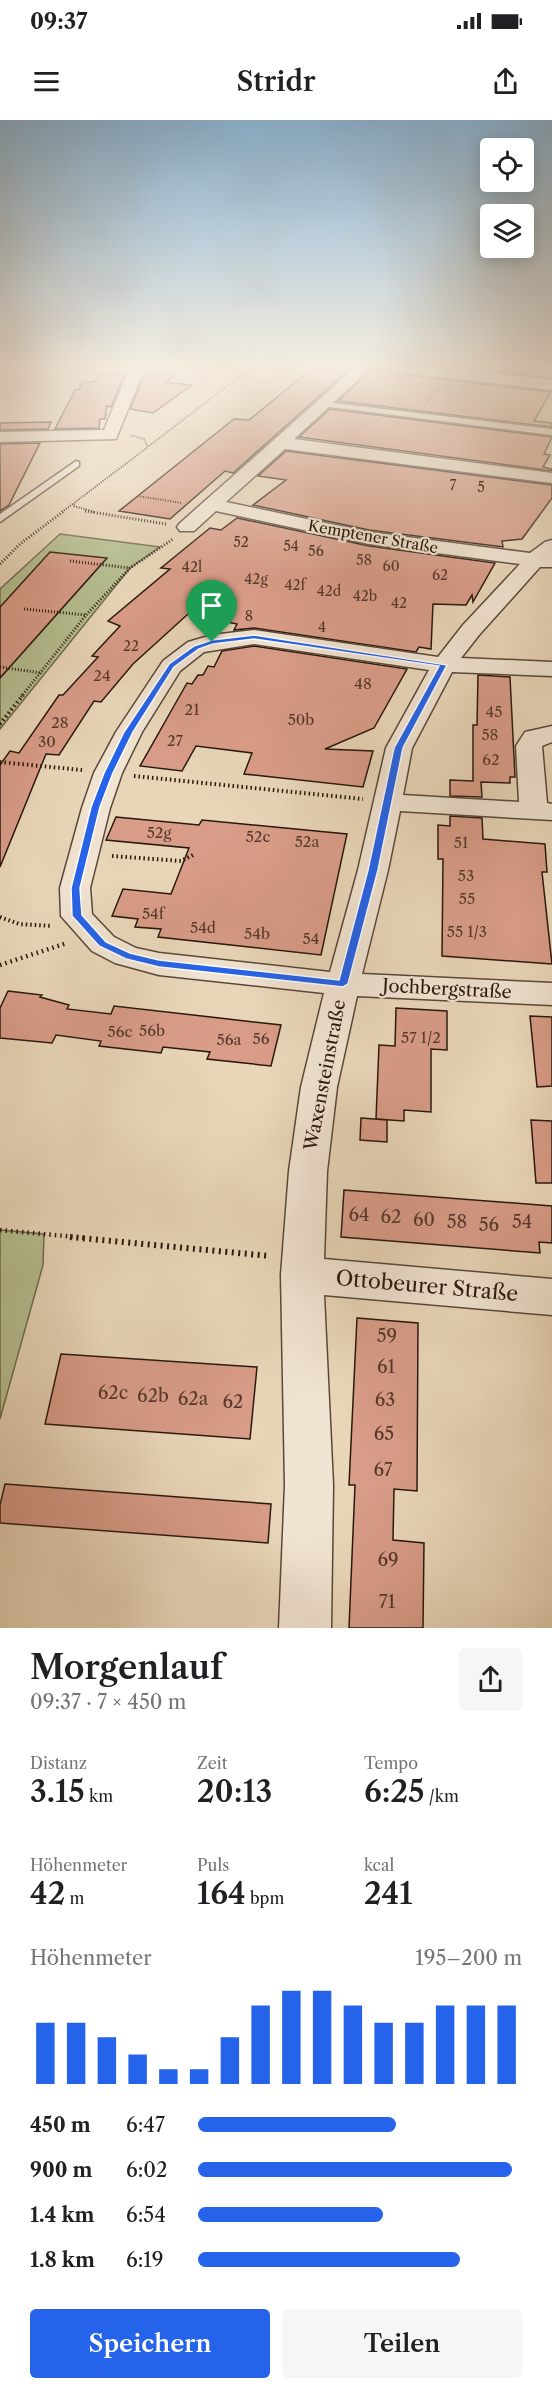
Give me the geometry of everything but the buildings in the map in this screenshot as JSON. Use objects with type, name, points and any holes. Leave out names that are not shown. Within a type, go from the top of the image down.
[{"type":"street","points":[[187,527],[288,437]]},
{"type":"street","points":[[282,443],[552,478]]},
{"type":"street","name":"Kemptener Straße","points":[[211,506],[369,538],[546,556]]},
{"type":"street","name":"Waxensteinstraße","points":[[305,1628],[309,1485],[303,1268],[308,1171],[319,1087],[373,870],[399,748],[444,665],[471,630],[546,556]]},
{"type":"street","points":[[87,928],[77,916],[75,888],[96,807],[108,773],[129,732],[171,666],[183,656],[204,645],[254,637],[444,665],[552,669]]},
{"type":"street","points":[[387,802],[543,811],[529,746],[534,738],[552,734]]},
{"type":"street","name":"Jochbergstraße","points":[[87,928],[103,944],[126,956],[159,964],[343,984],[552,994]]},
{"type":"street","name":"Ottobeurer Straße","points":[[303,1268],[552,1297]]},
{"type":"lane","points":[[0,519],[76,464]]},
{"type":"path","points":[[142,437],[148,447]]},
{"type":"path","points":[[0,564],[20,544],[161,437]]},
{"type":"path","points":[[138,496],[211,506]]},
{"type":"path","points":[[74,503],[76,509],[187,527]]},
{"type":"path","points":[[0,724],[86,615],[130,568],[187,527]]},
{"type":"path","points":[[70,561],[130,568]]},
{"type":"path","points":[[24,609],[86,615]]},
{"type":"path","points":[[0,667],[42,673]]},
{"type":"path","points":[[0,762],[387,802]]},
{"type":"path","points":[[84,854],[181,861],[195,854]]},
{"type":"path","points":[[0,917],[20,924],[87,928]]},
{"type":"path","points":[[0,965],[14,959],[55,949],[87,928]]},
{"type":"path","points":[[0,1230],[303,1268]]},
{"type":"green space","points":[[60,534],[160,547],[130,568],[0,729],[0,589]]},
{"type":"green space","points":[[0,1230],[44,1234],[43,1265],[0,1419]]},
{"type":"route","points":[[254,637],[279,639],[444,665],[418,708],[399,748],[392,770],[373,870],[343,984],[159,964],[126,956],[103,944],[77,916],[75,888],[96,807],[108,773],[149,697],[171,666],[196,647],[212,642],[254,637]]}]
